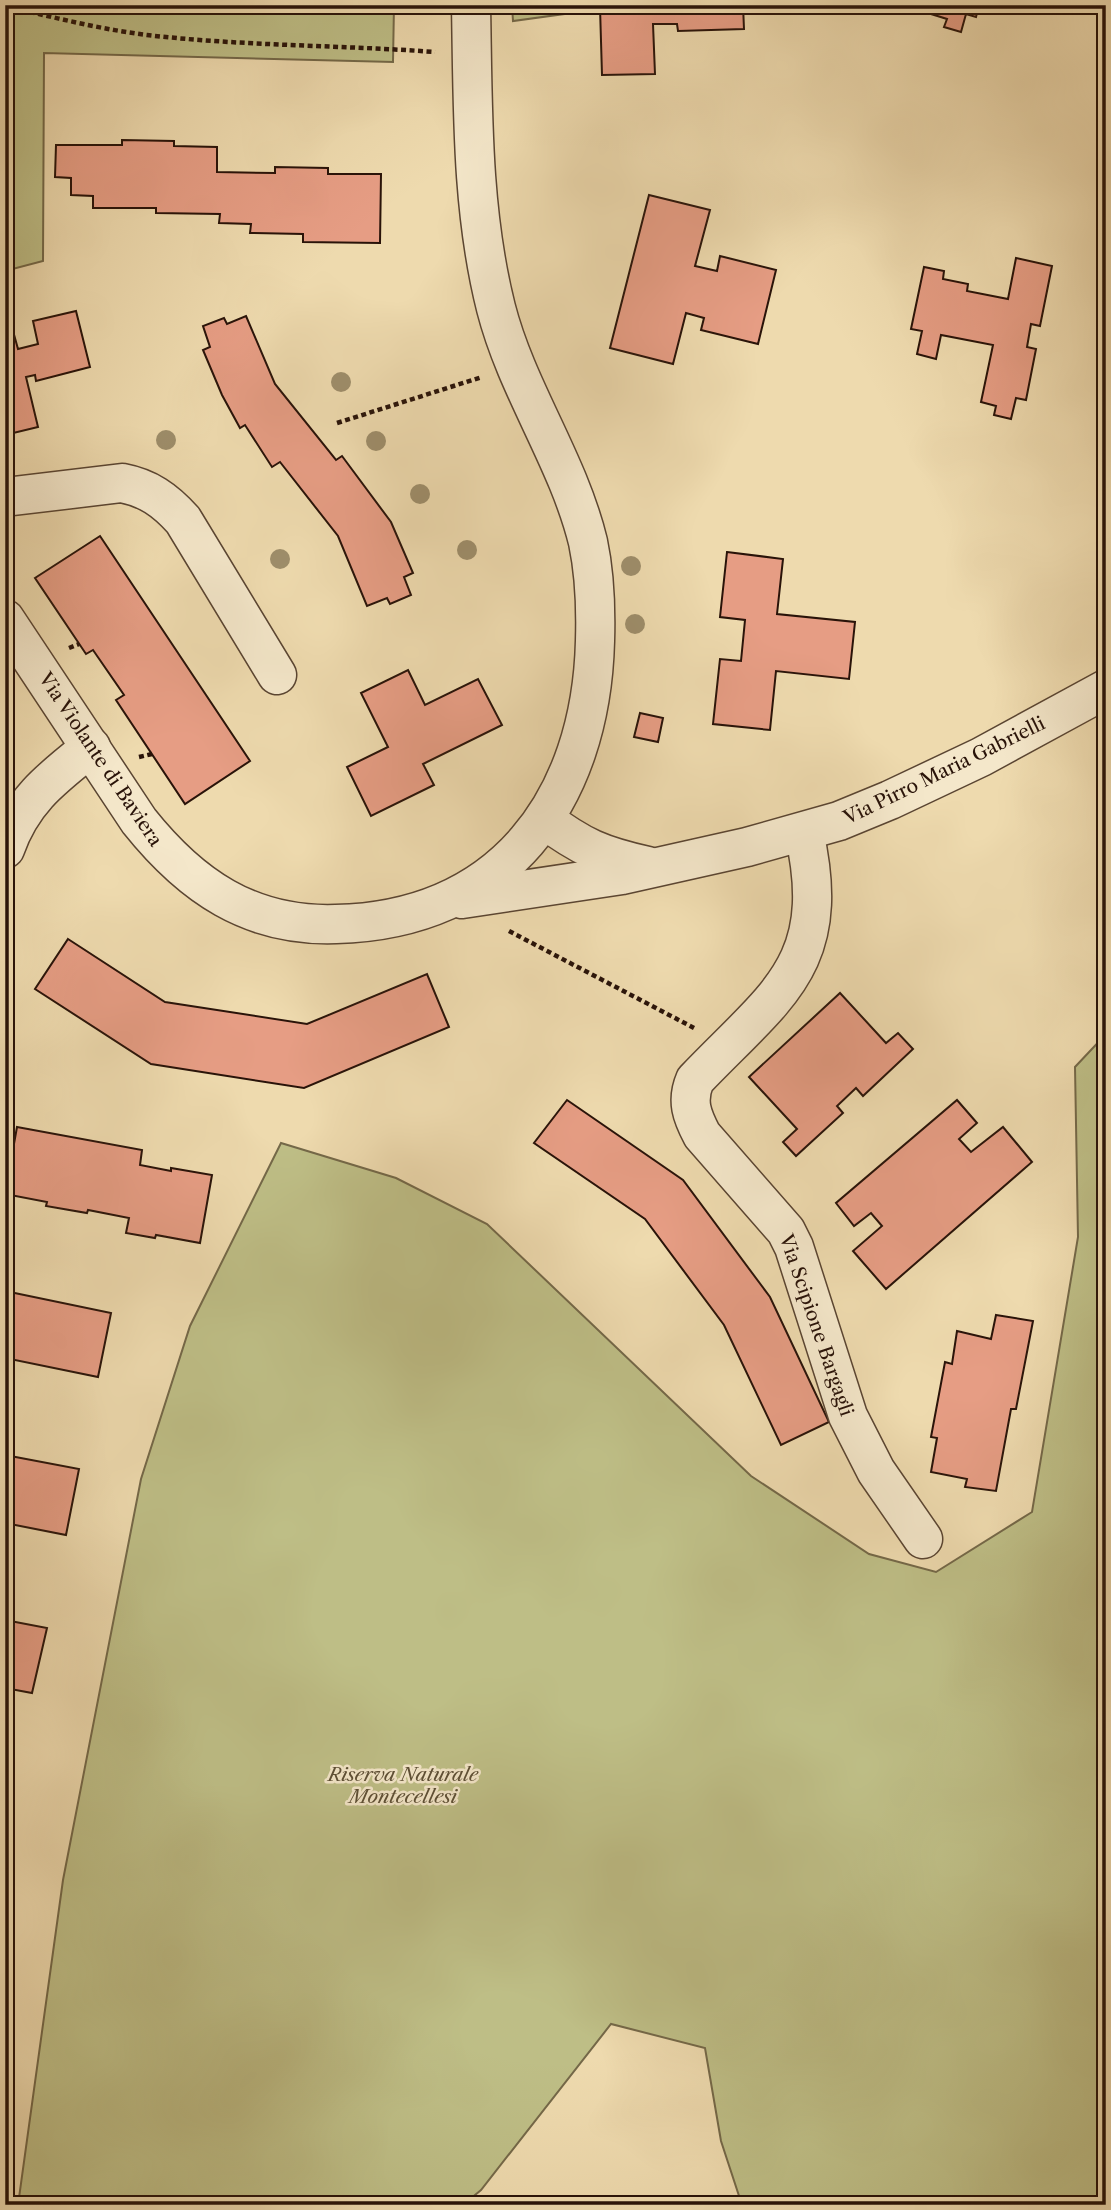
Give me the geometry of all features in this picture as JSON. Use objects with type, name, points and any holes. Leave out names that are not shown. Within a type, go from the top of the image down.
[{"type":"street","name":"Via Violante di Baviera","points":[[5,619],[139,821],[163,851],[202,885],[261,914],[323,925],[405,916],[471,889],[521,849],[544,819],[569,772],[586,718],[595,657],[594,585],[587,542],[576,506],[553,446],[510,352],[489,278],[472,119],[471,5]]},
{"type":"street","points":[[5,498],[122,483],[139,486],[154,494],[183,520],[277,675]]},
{"type":"street","name":"Via Pirro Maria Gabrielli","points":[[446,901],[585,883],[804,832],[859,814],[921,786],[981,757],[1106,689]]},
{"type":"street","points":[[5,849],[13,827],[30,800],[91,747]]},
{"type":"street","name":"Via Pirro Maria Gabrielli","points":[[544,819],[573,841],[597,853],[653,867]]},
{"type":"street","name":"Via Scipione Bargagli","points":[[804,832],[811,862],[812,883],[811,919],[803,954],[788,982],[768,1007],[695,1080],[689,1103],[702,1135],[786,1231],[794,1247],[848,1416],[876,1471],[923,1539]]},
{"type":"path","points":[[5,6],[95,27],[145,35],[472,55]]},
{"type":"path","points":[[337,423],[489,374]]},
{"type":"path","points":[[65,650],[79,644]]},
{"type":"path","points":[[499,926],[729,1046]]},
{"type":"green space","points":[[5,5],[394,5],[393,62],[44,53],[43,261],[5,271]]},
{"type":"green space","points":[[512,5],[565,5],[564,14],[513,21]]},
{"type":"green space","name":"Riserva Naturale Montecellesi","points":[[1106,1034],[1106,2205],[742,2205],[721,2141],[705,2048],[611,2024],[481,2190],[463,2205],[18,2205],[63,1880],[141,1479],[190,1326],[281,1143],[396,1178],[487,1224],[751,1476],[869,1554],[936,1572],[1032,1512],[1078,1237],[1075,1067]]},
{"type":"building","points":[[743,5],[744,29],[678,31],[677,24],[653,24],[655,74],[602,75],[600,7]]},
{"type":"building","points":[[933,5],[979,5],[976,17],[966,14],[961,32],[944,27],[947,19],[931,14]]},
{"type":"building","points":[[122,140],[174,141],[174,146],[217,147],[217,172],[275,173],[275,167],[328,168],[328,174],[381,174],[380,243],[303,242],[303,234],[250,233],[251,224],[219,223],[220,214],[156,213],[156,208],[93,208],[93,196],[71,195],[71,178],[55,177],[56,145],[122,145]]},
{"type":"building","points":[[649,195],[710,210],[695,266],[717,271],[720,256],[776,270],[758,344],[701,330],[704,318],[686,313],[673,364],[610,348]]},
{"type":"building","points":[[1016,258],[1052,266],[1040,326],[1031,324],[1027,347],[1036,349],[1026,400],[1016,398],[1011,419],[994,415],[996,406],[981,402],[993,345],[941,335],[936,359],[917,354],[922,331],[911,329],[924,267],[944,271],[943,279],[968,284],[967,291],[1008,299]]},
{"type":"building","points":[[5,302],[18,349],[38,344],[33,321],[76,311],[90,367],[36,381],[35,375],[26,377],[38,427],[5,435]]},
{"type":"building","points":[[246,316],[275,384],[336,460],[342,456],[391,522],[413,573],[404,577],[411,595],[390,604],[387,598],[367,606],[338,536],[280,462],[272,467],[245,425],[240,428],[222,395],[203,350],[210,347],[203,326],[224,318],[227,324]]},
{"type":"building","points":[[100,536],[250,761],[185,804],[116,700],[124,695],[93,650],[86,654],[35,578]]},
{"type":"building","points":[[727,552],[783,559],[777,614],[855,622],[849,679],[776,671],[770,730],[713,724],[720,659],[741,661],[745,620],[720,617]]},
{"type":"building","points":[[408,670],[425,705],[478,679],[502,725],[423,764],[434,785],[371,816],[347,767],[388,747],[361,693]]},
{"type":"building","points":[[640,713],[663,718],[658,742],[634,737]]},
{"type":"building","points":[[68,939],[165,1002],[307,1024],[427,974],[449,1027],[304,1088],[151,1064],[35,989]]},
{"type":"building","points":[[840,993],[886,1043],[898,1033],[913,1049],[863,1096],[856,1088],[837,1106],[843,1113],[796,1156],[783,1142],[797,1129],[749,1077]]},
{"type":"building","points":[[567,1100],[683,1180],[770,1297],[829,1422],[781,1445],[724,1325],[645,1219],[534,1143]]},
{"type":"building","points":[[957,1100],[977,1123],[959,1139],[971,1152],[1003,1127],[1032,1162],[886,1289],[853,1251],[882,1226],[871,1213],[854,1226],[836,1203]]},
{"type":"building","points":[[17,1127],[142,1150],[140,1165],[212,1175],[200,1243],[126,1233],[129,1218],[46,1206],[47,1202],[5,1194]]},
{"type":"building","points":[[5,1291],[111,1313],[98,1377],[5,1358]]},
{"type":"building","points":[[996,1315],[1033,1321],[1016,1409],[1011,1409],[996,1491],[965,1487],[967,1479],[931,1472],[937,1438],[931,1437],[945,1362],[952,1364],[957,1331],[991,1339]]},
{"type":"building","points":[[5,1455],[79,1469],[66,1535],[5,1523]]},
{"type":"building","points":[[5,1620],[47,1628],[32,1693],[5,1688]]}]
